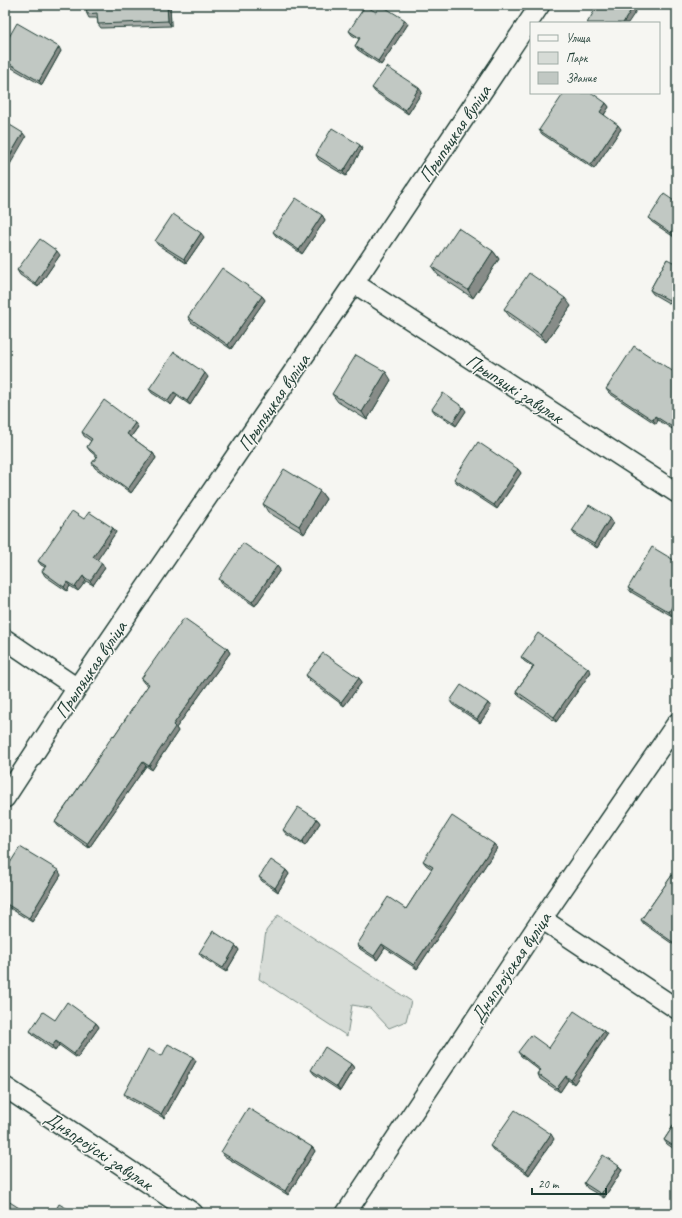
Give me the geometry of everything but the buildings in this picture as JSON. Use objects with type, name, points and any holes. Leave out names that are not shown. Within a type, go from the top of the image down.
[{"type":"street","name":"Прыпяцкая вуліца","points":[[5,798],[77,688],[354,283],[540,5]]},
{"type":"street","name":"Прыпяцкі завулак","points":[[354,283],[677,493]]},
{"type":"street","points":[[5,639],[77,688]]},
{"type":"street","name":"Дняпроўская вуліца","points":[[346,1213],[542,919],[677,724]]},
{"type":"street","points":[[542,919],[677,1010]]},
{"type":"street","name":"Дняпроўскі завулак","points":[[5,1087],[193,1213]]},
{"type":"green space","points":[[278,915],[411,1001],[406,1021],[389,1028],[370,1008],[352,1005],[347,1036],[259,979],[266,931]]}]
